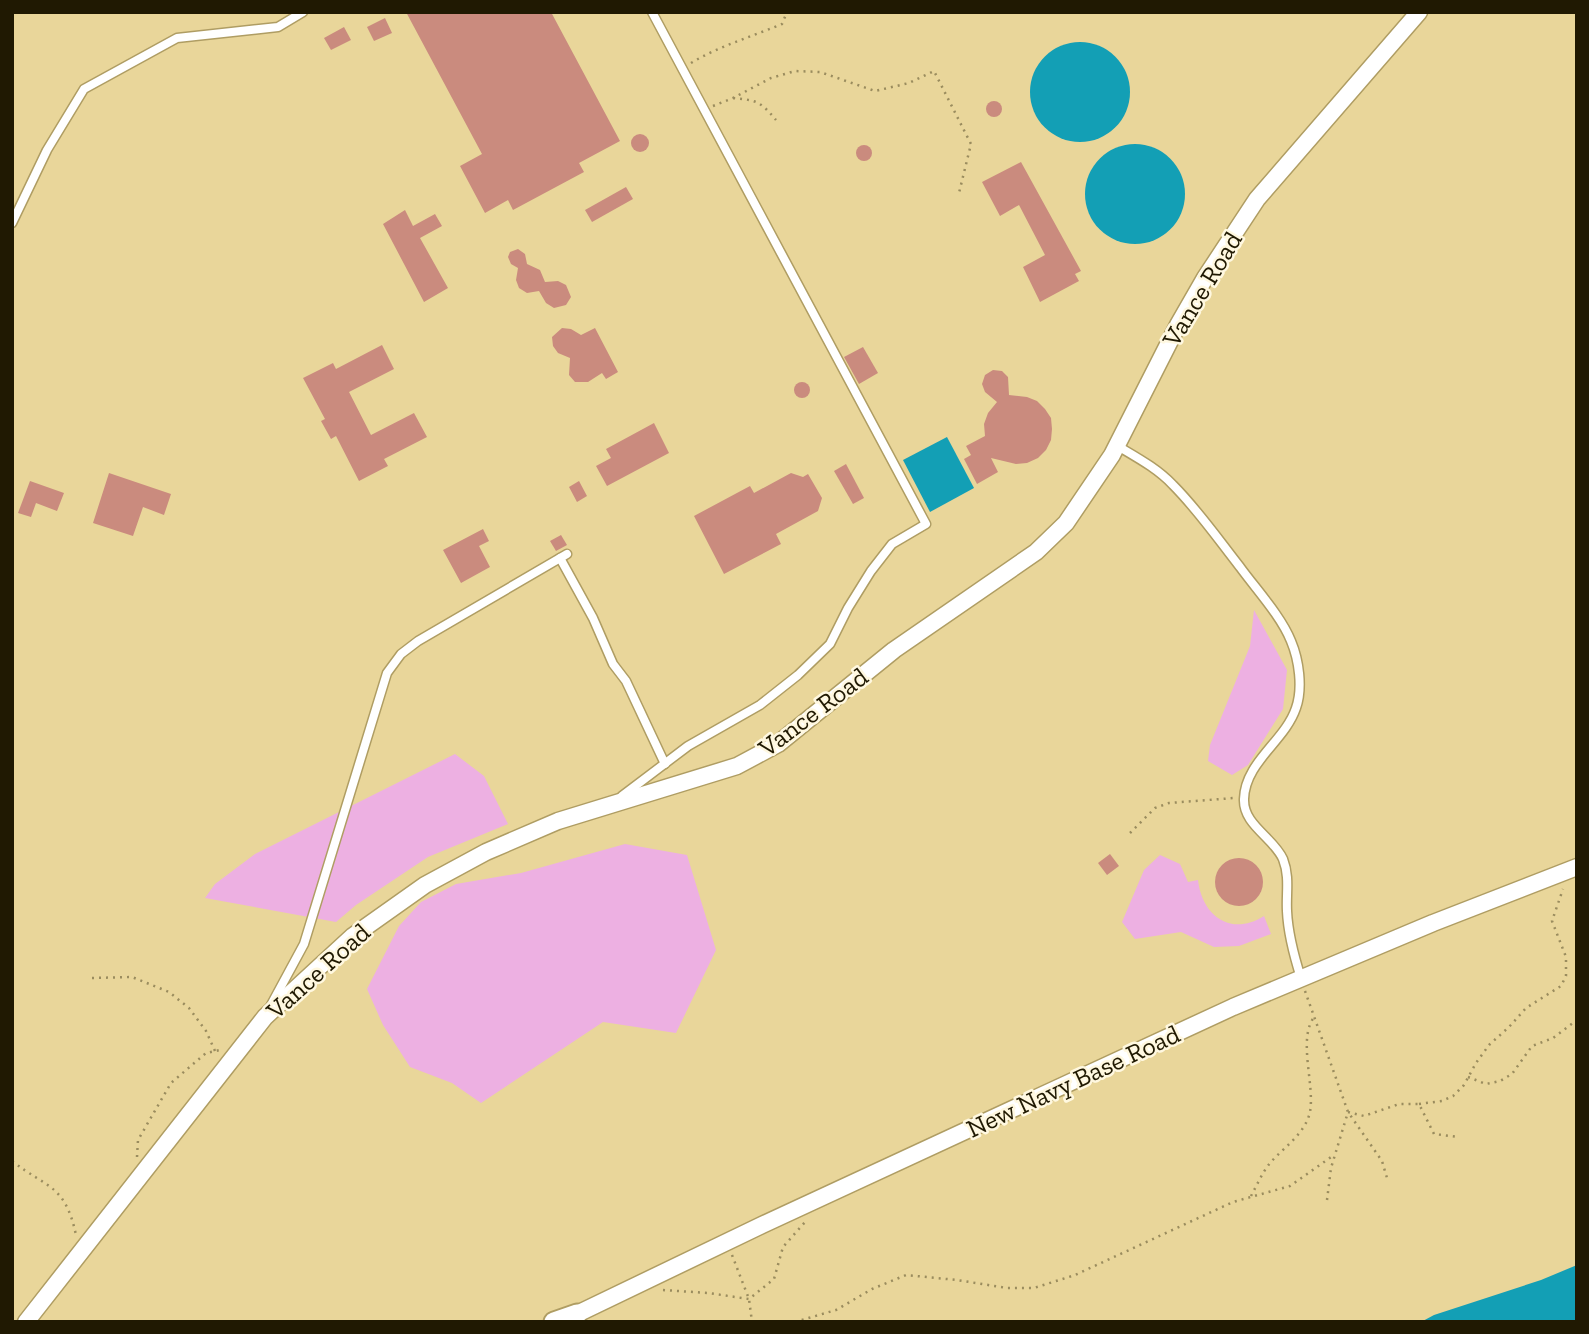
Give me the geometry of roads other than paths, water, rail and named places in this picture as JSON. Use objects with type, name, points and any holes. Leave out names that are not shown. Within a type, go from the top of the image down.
[{"type":"street","name":"Vance Road","points":[[26,1322],[265,1017],[353,936],[425,885],[486,852],[558,821],[737,766],[778,744],[894,650],[1035,552],[1066,523],[1116,445],[1205,278],[1257,199],[1419,12]]},
{"type":"street","name":"New Navy Base Road","points":[[554,1322],[570,1318],[727,1242],[1221,1013],[1433,923],[1574,868]]},
{"type":"lane","points":[[12,223],[47,150],[84,89],[177,38],[278,27],[303,12]]},
{"type":"lane","points":[[614,802],[688,747],[760,705],[798,675],[830,644],[848,608],[892,544],[926,524],[652,12]]},
{"type":"lane","points":[[1116,445],[1149,465],[1172,484],[1264,599],[1291,640],[1300,685],[1297,707],[1290,721],[1261,759],[1247,784],[1244,797],[1246,815],[1280,853],[1287,870],[1286,909],[1290,938],[1301,978]]},
{"type":"lane","points":[[265,1017],[304,944],[387,673],[401,654],[418,641],[564,556],[613,664],[626,681],[665,764]]},
{"type":"water","points":[[1080,42],[1099,46],[1116,56],[1126,73],[1130,92],[1126,111],[1116,128],[1099,138],[1080,142],[1061,138],[1044,128],[1034,111],[1030,92],[1034,73],[1044,56],[1061,46]]},
{"type":"water","points":[[1135,144],[1154,148],[1171,158],[1181,175],[1185,194],[1181,213],[1171,230],[1154,240],[1135,244],[1116,240],[1099,230],[1089,213],[1085,194],[1089,175],[1099,158],[1116,148]]},
{"type":"water","points":[[947,437],[974,488],[930,512],[903,460]]},
{"type":"water","points":[[1577,1265],[1577,1322],[1421,1322],[1434,1315],[1541,1280]]}]
